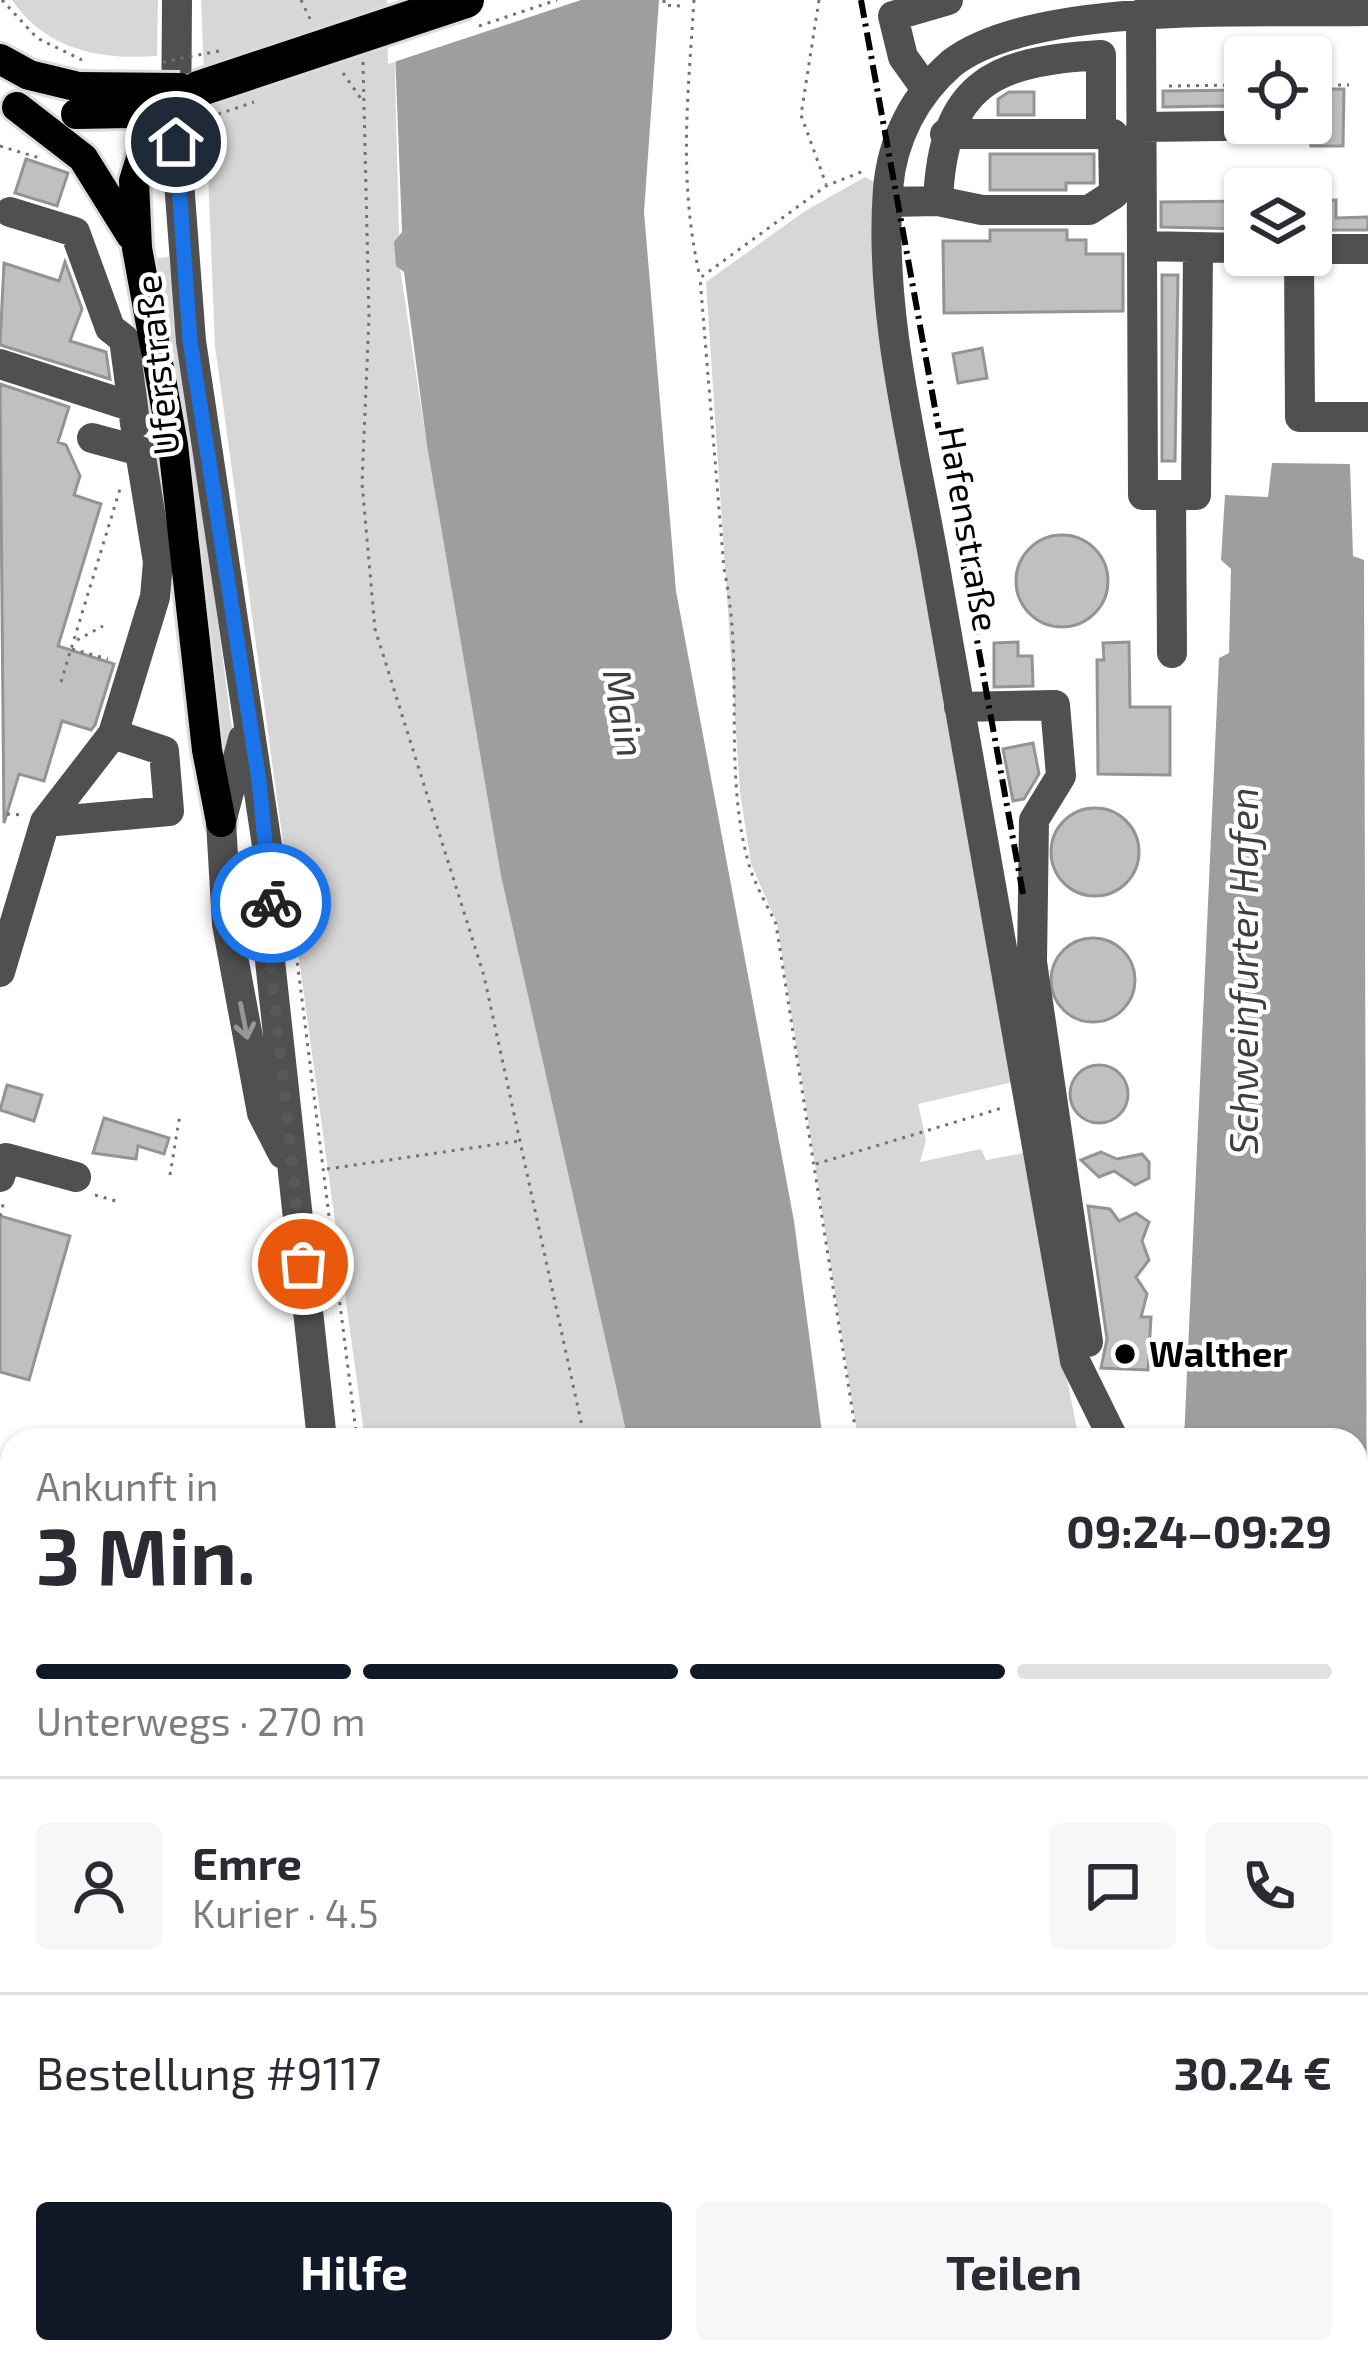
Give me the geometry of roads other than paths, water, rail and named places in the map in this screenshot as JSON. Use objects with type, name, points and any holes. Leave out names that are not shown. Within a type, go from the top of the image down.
[{"type":"highway","points":[[198,88],[466,0]]},
{"type":"main road","points":[[0,59],[29,75],[84,81],[131,113],[198,88]]},
{"type":"main road","points":[[9,105],[84,81]]},
{"type":"main road","points":[[198,88],[141,149],[133,196],[137,248],[193,596],[207,750],[221,822]]},
{"type":"main road","points":[[9,105],[74,148],[114,202],[137,248]]},
{"type":"street","name":"Uferstraße","points":[[177,0],[176,142],[190,341],[268,852],[268,942],[288,1164],[321,1428]]},
{"type":"street","points":[[926,89],[903,57],[892,8],[948,0]]},
{"type":"street","name":"Hafenstraße","points":[[1108,1428],[1075,1361],[1064,1236],[1029,1100],[959,707],[892,300],[891,167],[901,133],[926,89],[1020,13],[1368,11]]},
{"type":"street","points":[[1141,14],[1143,495],[1196,494],[1198,248]]},
{"type":"street","points":[[1100,15],[1101,134]]},
{"type":"street","points":[[938,201],[945,134],[959,109],[992,77],[1025,62],[1101,55]]},
{"type":"street","points":[[1141,127],[1223,126]]},
{"type":"street","points":[[888,202],[938,201],[982,211],[1089,210],[1114,194],[1113,134],[945,134]]},
{"type":"street","points":[[0,972],[45,822],[113,734],[158,580],[114,444],[133,407],[124,339],[110,328],[75,232],[3,221]]},
{"type":"street","points":[[1142,246],[1224,248]]},
{"type":"street","points":[[1332,249],[1368,249]]},
{"type":"street","points":[[1299,276],[1300,417],[1368,417]]},
{"type":"street","points":[[0,364],[133,407]]},
{"type":"street","points":[[1171,495],[1172,653]]},
{"type":"street","points":[[959,707],[1055,704],[1061,776],[1034,820],[1032,962],[1064,1236]]},
{"type":"street","name":"Uferstraße","points":[[245,718],[240,766],[221,822],[235,977],[262,1113],[288,1164]]},
{"type":"street","points":[[45,822],[169,811],[164,751],[113,734]]},
{"type":"street","name":"Uferstraße","points":[[221,822],[268,942]]},
{"type":"street","points":[[2,1162],[86,1186]]},
{"type":"water","name":"Main","points":[[393,0],[659,0],[644,212],[676,591],[794,1221],[821,1428],[625,1428],[501,876],[427,446],[404,272],[396,266],[394,242],[402,232]]},
{"type":"water","name":"Schweinfurter Hafen","points":[[1272,463],[1350,464],[1353,556],[1364,560],[1366,1428],[1185,1428],[1219,658],[1229,653],[1231,569],[1221,560],[1225,495],[1268,497]]},
{"type":"railway","points":[[861,0],[1023,894]]},
{"type":"place","name":"Walther","points":[[1125,1354]]}]
